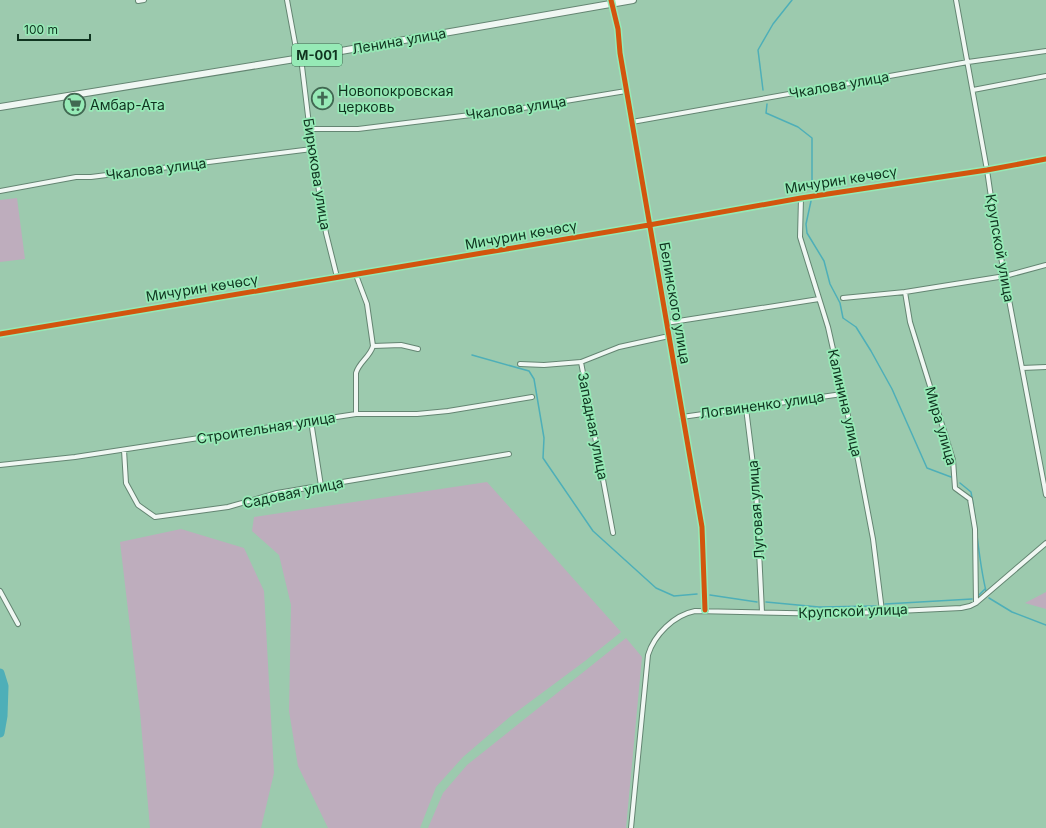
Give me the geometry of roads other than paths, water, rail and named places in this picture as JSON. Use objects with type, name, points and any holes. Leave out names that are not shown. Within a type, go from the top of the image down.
[{"type":"main road","name":"Ленина улица","points":[[0,107],[301,58],[611,2],[633,0]]},
{"type":"street","points":[[138,1],[144,0]]},
{"type":"street","name":"Бирюкова улица","points":[[287,0],[295,42],[301,58],[312,149],[326,233],[337,277]]},
{"type":"street","name":"Крупской улица","points":[[956,0],[987,170],[996,231],[1046,495]]},
{"type":"street","name":"Белинского улица","points":[[611,2],[618,29],[626,91],[702,527],[705,610]]},
{"type":"street","name":"Чкалова улица","points":[[632,122],[968,62],[1046,51]]},
{"type":"street","points":[[973,90],[1046,76]]},
{"type":"street","name":"Чкалова улица","points":[[310,129],[358,129],[511,110],[626,91]]},
{"type":"street","name":"Чкалова улица","points":[[0,191],[76,177],[91,177],[312,149]]},
{"type":"street","name":"Мичурин көчөсү","points":[[0,334],[649,226],[801,198],[987,170],[1046,159]]},
{"type":"street","name":"Калинина улица","points":[[801,198],[800,237],[828,327],[858,460],[871,532],[882,611]]},
{"type":"street","points":[[843,298],[905,292],[1005,276],[1046,265]]},
{"type":"street","points":[[356,275],[367,304],[373,346],[372,352],[357,369],[356,414]]},
{"type":"street","name":"Мира улица","points":[[905,292],[910,322],[953,460],[955,488],[970,499],[975,528],[976,603]]},
{"type":"street","points":[[666,323],[819,299]]},
{"type":"street","name":"Западная улица","points":[[613,533],[581,362],[619,347],[668,336]]},
{"type":"street","points":[[373,346],[401,345],[418,349]]},
{"type":"street","points":[[520,364],[544,365],[581,362]]},
{"type":"street","points":[[1022,368],[1046,366]]},
{"type":"street","name":"Логвиненко улица","points":[[682,417],[842,394]]},
{"type":"street","name":"Строительная улица","points":[[0,465],[75,458],[356,414],[417,414],[448,411],[532,396]]},
{"type":"street","name":"Луговая улица","points":[[746,408],[756,489],[762,612]]},
{"type":"street","points":[[310,421],[321,486]]},
{"type":"street","name":"Садовая улица","points":[[124,450],[126,483],[138,505],[155,517],[228,507],[277,493],[509,454]]},
{"type":"street","name":"Крупской улица","points":[[631,828],[648,655],[651,646],[662,632],[680,615],[705,610],[834,614],[961,608],[976,603],[1046,544]]},
{"type":"street","points":[[0,591],[18,624]]},
{"type":"waterway","points":[[763,90],[758,50],[773,24],[792,0]]},
{"type":"waterway","points":[[767,104],[766,113],[798,127],[812,138],[812,186]]},
{"type":"waterway","points":[[811,201],[806,224],[807,233],[824,261],[830,284],[840,303],[843,318],[856,327],[871,351],[892,389],[927,468],[951,477]]},
{"type":"waterway","points":[[472,355],[529,371],[534,379],[544,438],[543,458],[593,531],[656,588],[674,596],[697,594]]},
{"type":"waterway","points":[[960,483],[971,492],[986,591]]},
{"type":"waterway","points":[[979,595],[985,589]]},
{"type":"waterway","points":[[710,595],[757,602]]},
{"type":"waterway","points":[[989,598],[1012,612],[1046,625]]},
{"type":"waterway","points":[[885,604],[972,599]]},
{"type":"waterway","points":[[766,602],[819,607],[876,606]]},
{"type":"waterway","points":[[0,673],[4,686],[3,716],[0,733]]},
{"type":"place","name":"Новопокровская церковь","points":[[322,99]]},
{"type":"place","name":"Амбар-Ата","points":[[74,105]]}]
